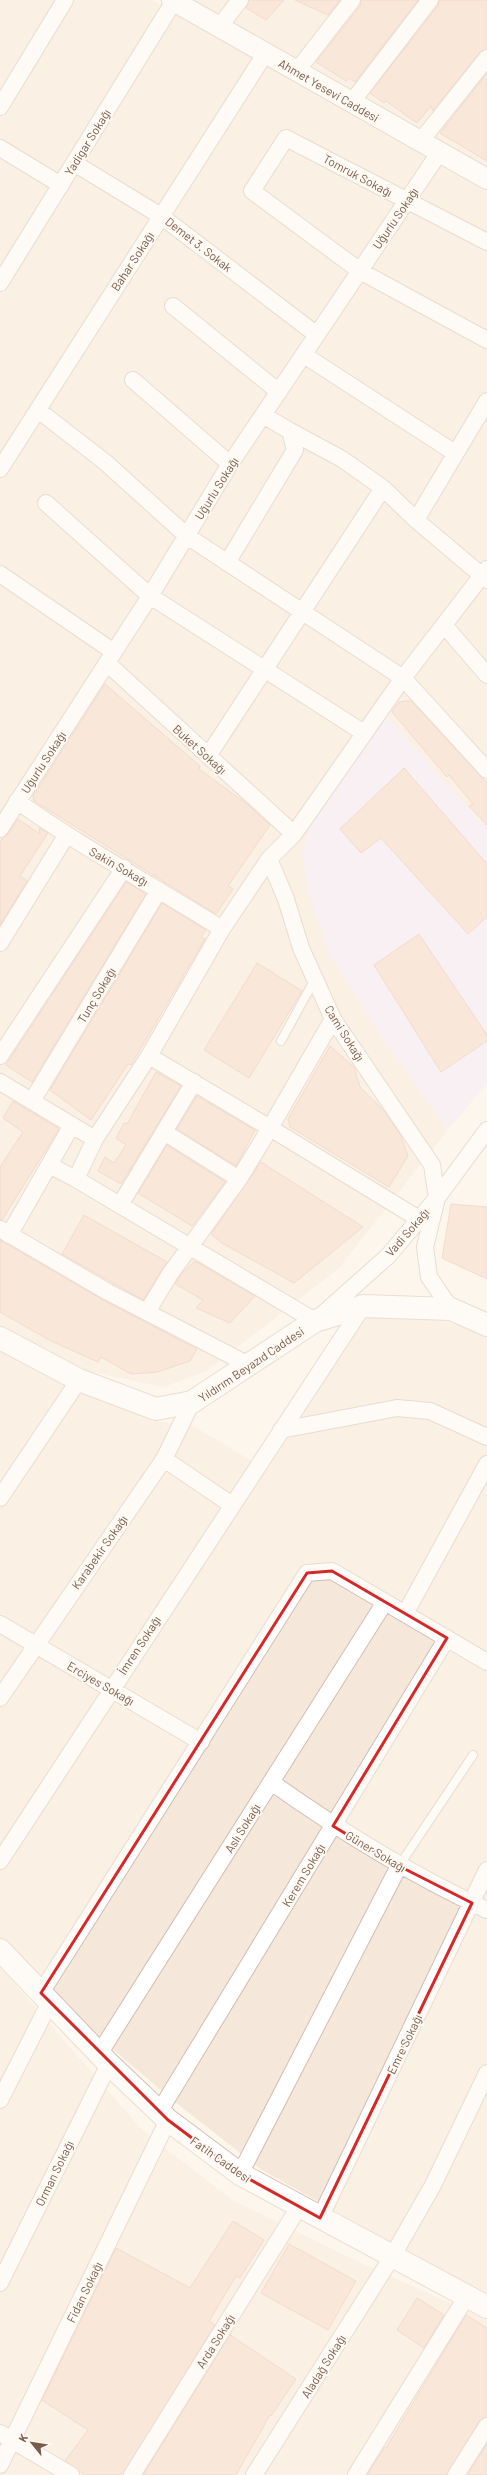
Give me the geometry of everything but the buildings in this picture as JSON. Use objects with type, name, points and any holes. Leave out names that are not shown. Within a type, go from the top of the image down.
[{"type":"main road","name":"Yıldırım Beyazıd Caddesi","points":[[0,1338],[79,1380],[156,1409],[192,1402],[314,1322],[363,1306],[451,1309],[487,1325]]},
{"type":"main road","name":"Fatih Caddesi","points":[[0,1950],[104,2059],[164,2116],[240,2174],[392,2257],[482,2302]]},
{"type":"street","points":[[0,107],[65,0]]},
{"type":"street","points":[[219,27],[240,0]]},
{"type":"street","points":[[296,72],[352,0]]},
{"type":"street","points":[[351,103],[430,0]]},
{"type":"street","name":"Ahmet Yesevi Caddesi","points":[[173,1],[487,179]]},
{"type":"street","name":"Yadigar Sokağı","points":[[0,283],[173,1]]},
{"type":"street","name":"Bahar Sokağı","points":[[0,469],[265,54]]},
{"type":"street","points":[[420,142],[487,58]]},
{"type":"street","name":"Tomruk Sokağı","points":[[360,271],[252,190],[286,138],[487,242]]},
{"type":"street","points":[[0,148],[61,184]]},
{"type":"street","name":"Uğurlu Sokağı","points":[[0,829],[150,596],[230,464],[439,153]]},
{"type":"street","name":"Demet 3. Sokak","points":[[74,163],[161,216],[317,335]]},
{"type":"street","points":[[360,271],[487,340]]},
{"type":"street","points":[[173,306],[279,392]]},
{"type":"street","points":[[304,355],[455,453]]},
{"type":"street","points":[[133,380],[230,464]]},
{"type":"street","points":[[416,520],[487,401]]},
{"type":"street","points":[[38,410],[105,462],[187,536],[403,678],[487,770]]},
{"type":"street","points":[[76,1179],[96,1138],[149,1056],[222,929],[269,859],[294,834],[403,678],[485,575],[416,520],[383,488],[342,459],[263,415]]},
{"type":"street","points":[[227,563],[295,450],[290,431]]},
{"type":"street","points":[[208,756],[265,670],[301,611],[383,488]]},
{"type":"street","points":[[46,503],[150,596],[364,733]]},
{"type":"street","name":"Buket Sokağı","points":[[0,574],[110,658],[208,756],[294,834]]},
{"type":"street","points":[[444,625],[487,674]]},
{"type":"street","name":"Sakin Sokağı","points":[[17,801],[66,836],[124,868],[222,929]]},
{"type":"street","points":[[0,943],[66,836]]},
{"type":"street","name":"Cami Sokağı","points":[[269,859],[286,899],[301,948],[333,1018],[432,1165],[437,1198]]},
{"type":"street","points":[[0,1056],[124,868]]},
{"type":"street","name":"Tunç Sokağı","points":[[32,1101],[159,890]]},
{"type":"street","points":[[147,1312],[170,1274],[239,1179],[333,1018]]},
{"type":"street","points":[[149,1056],[419,1219]]},
{"type":"street","points":[[120,1205],[194,1082]]},
{"type":"street","points":[[2,1088],[32,1101],[96,1138]]},
{"type":"street","points":[[72,1125],[49,1165],[4,1232],[147,1312],[249,1365]]},
{"type":"street","name":"Vadi Sokağı","points":[[314,1322],[388,1256],[437,1198],[487,1130]]},
{"type":"street","points":[[164,1132],[239,1179]]},
{"type":"street","points":[[49,1165],[120,1205],[314,1322]]},
{"type":"street","points":[[437,1198],[425,1247],[429,1277],[451,1309]]},
{"type":"street","name":"İmren Sokağı","points":[[0,1861],[111,1689],[363,1306]]},
{"type":"street","points":[[0,1498],[79,1380]]},
{"type":"street","name":"Karabekir Sokağı","points":[[0,1698],[34,1645],[164,1459],[192,1402]]},
{"type":"street","points":[[281,1430],[397,1408],[430,1411],[487,1437]]},
{"type":"street","points":[[164,1459],[232,1505]]},
{"type":"street","points":[[405,1614],[487,1464]]},
{"type":"street","points":[[0,2100],[46,1998],[307,1573],[332,1571],[487,1662]]},
{"type":"street","name":"Aslı Sokağı","points":[[104,2059],[271,1782],[385,1602]]},
{"type":"street","name":"Erciyes Sokağı","points":[[0,1624],[202,1742]]},
{"type":"street","name":"Kerem Sokağı","points":[[164,2116],[333,1826],[447,1638]]},
{"type":"street","name":"Güner Sokağı","points":[[271,1782],[333,1826],[399,1866],[487,1910]]},
{"type":"street","points":[[240,2174],[399,1866]]},
{"type":"street","name":"Emre Sokağı","points":[[320,2218],[487,1870]]},
{"type":"street","name":"Orman Sokağı","points":[[0,2283],[104,2059]]},
{"type":"street","name":"Aladağ Sokağı","points":[[254,2475],[392,2257],[433,2185],[487,2073]]},
{"type":"street","name":"Fidan Sokağı","points":[[0,2465],[6,2436],[164,2116]]},
{"type":"street","name":"Arda Sokağı","points":[[132,2475],[299,2207]]},
{"type":"street","points":[[356,2475],[482,2302]]},
{"type":"street","points":[[456,2475],[487,2426]]},
{"type":"street","points":[[6,2436],[71,2475]]},
{"type":"lane","points":[[281,1041],[315,979]]},
{"type":"lane","points":[[399,1866],[473,1754]]},
{"type":"highlighted area","points":[[332,1571],[447,1638],[333,1826],[399,1866],[472,1903],[320,2218],[240,2174],[168,2120],[41,1993],[307,1573]]},
{"type":"shaded area","points":[[0,0],[152,0],[487,190],[487,829],[387,717],[363,754],[330,955],[385,1041],[448,1130],[338,1269],[208,1370],[164,1387],[91,1372],[0,1329]]},
{"type":"shaded area","points":[[190,0],[487,0],[487,171]]},
{"type":"shaded area","points":[[387,717],[487,829],[487,1083],[448,1130],[385,1041],[330,955],[308,890],[302,853],[311,824]]},
{"type":"shaded area","points":[[430,1317],[487,1334],[487,2292],[444,2272],[262,2170],[175,2102],[96,2035],[0,1938],[0,1348],[51,1379],[153,1421],[192,1425],[267,1470],[365,1318]]},
{"type":"shaded area","points":[[0,1967],[143,2131],[232,2200],[348,2257],[487,2320],[487,2475],[0,2475]]}]
